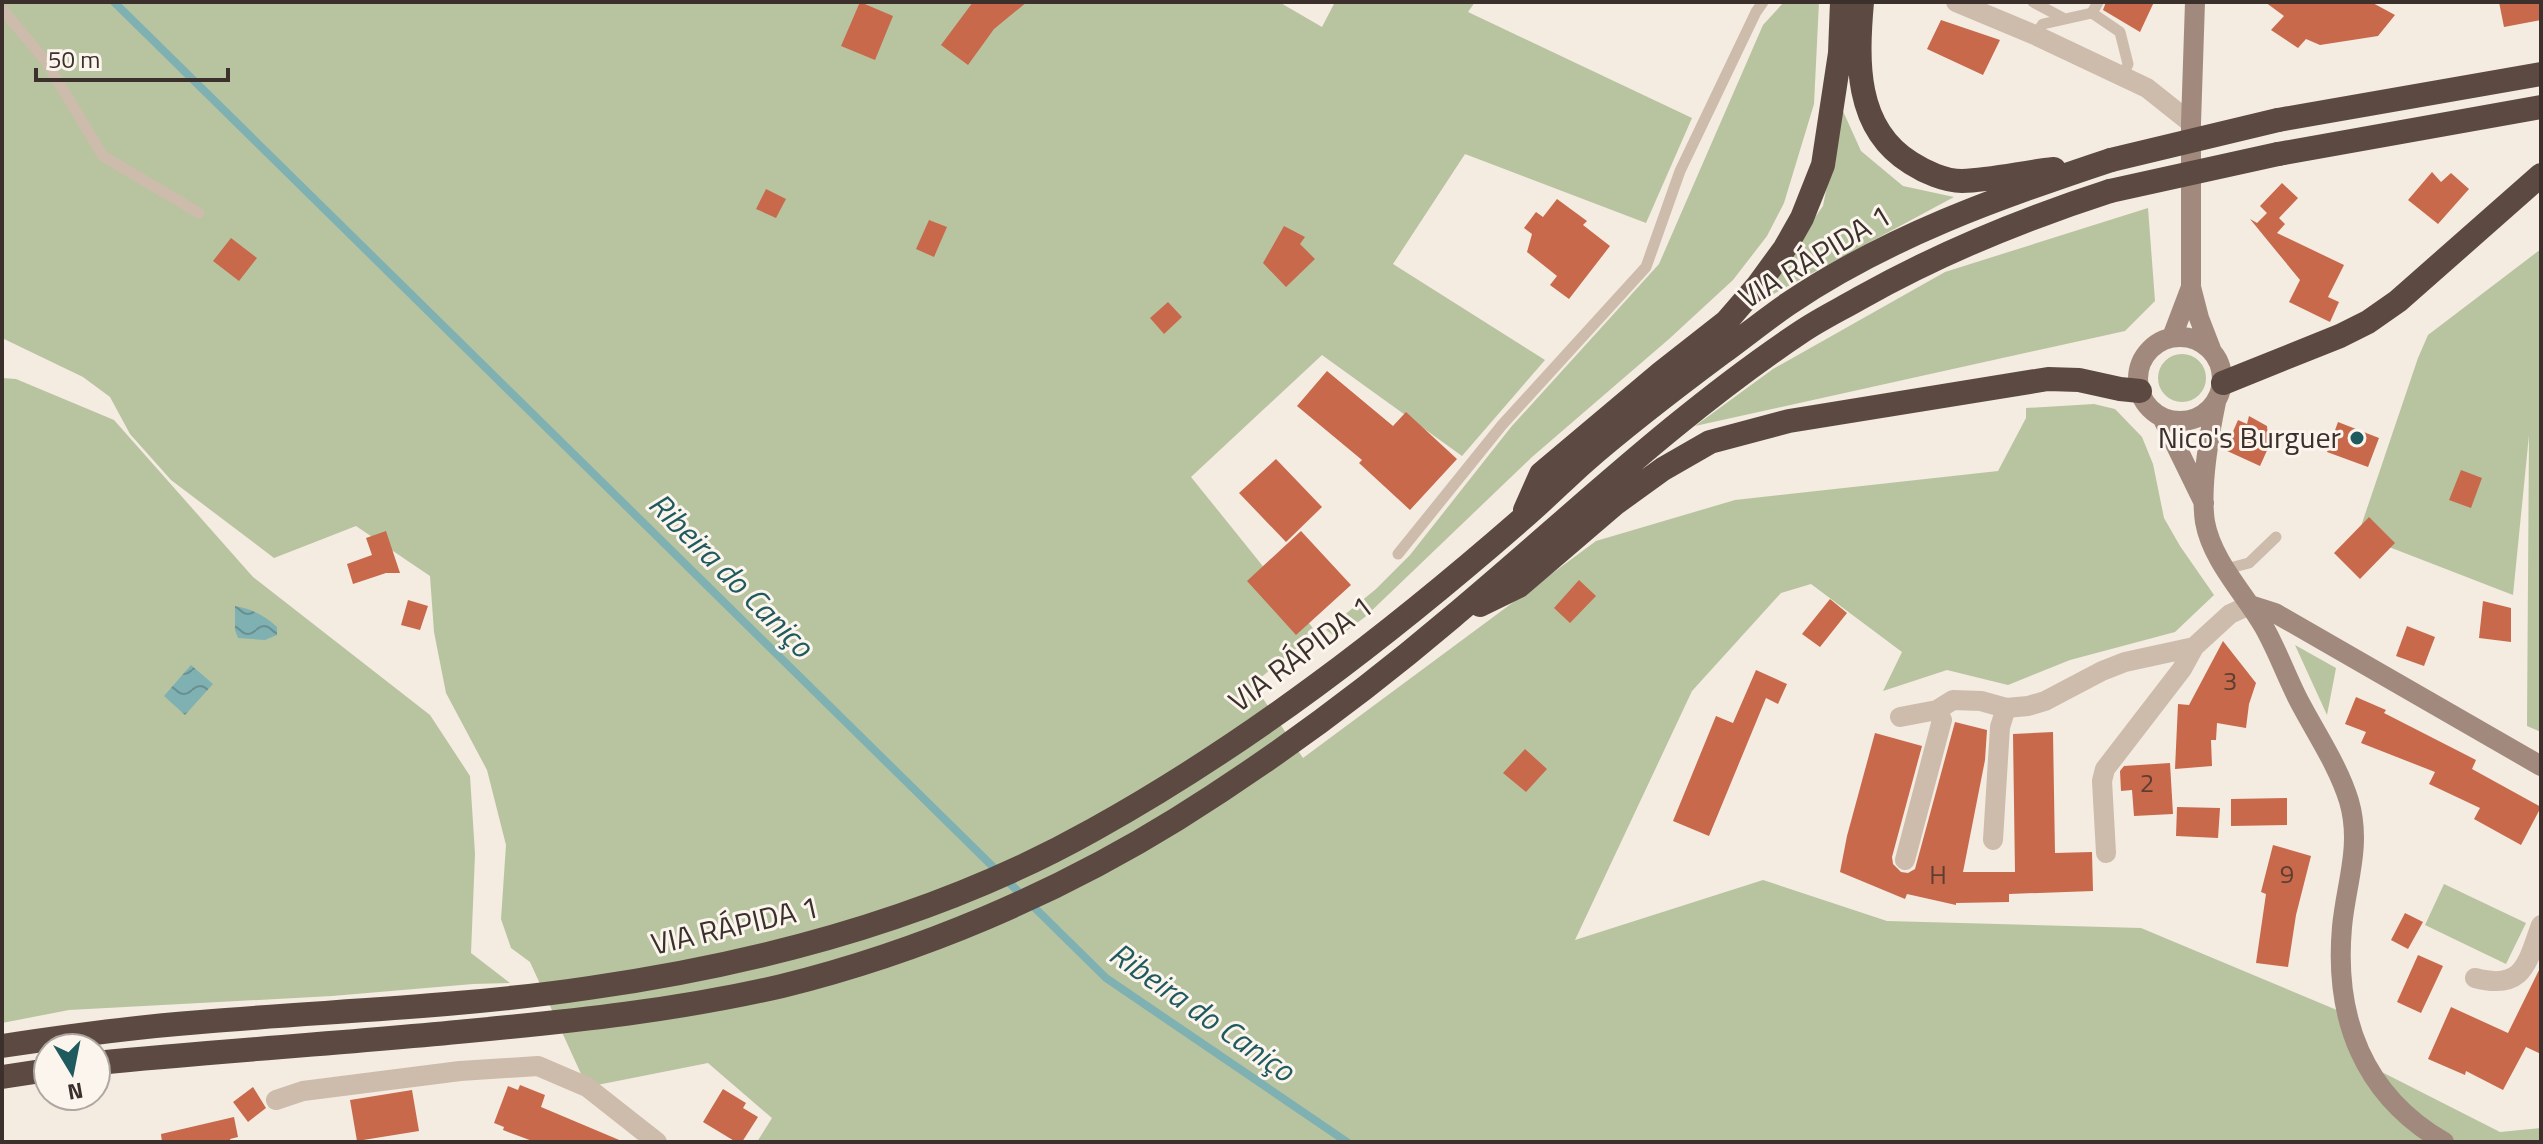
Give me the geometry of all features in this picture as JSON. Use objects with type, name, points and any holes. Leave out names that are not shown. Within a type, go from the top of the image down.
[{"type":"highway","points":[[1522,519],[1541,474],[1726,322],[1785,248],[1802,218],[1823,165],[1840,53],[1842,2]]},
{"type":"highway","points":[[1862,2],[1859,59],[1864,102],[1883,139],[1903,158],[1923,170],[1961,181],[2104,162]]},
{"type":"highway","name":"VIA RÁPIDA 1","points":[[2,1046],[205,1021],[314,1015],[532,995],[672,975],[772,954],[857,931],[935,903],[1002,876],[1088,833],[1156,794],[1257,729],[1349,662],[1522,519],[1654,404],[1790,303],[1888,246],[1979,205],[2104,162],[2278,120],[2541,74]]},
{"type":"highway","name":"VIA RÁPIDA 1","points":[[112,1062],[537,1025],[637,1013],[781,986],[860,964],[943,935],[1099,865],[1275,754],[1449,620],[1664,433],[1803,330],[1903,273],[2041,213],[2110,191],[2278,154],[2541,107]]},
{"type":"highway","points":[[2219,392],[2368,322],[2398,301],[2541,175]]},
{"type":"highway","points":[[1449,620],[1519,586],[1616,503],[1663,469],[1710,442],[1789,421],[2048,379],[2079,380],[2140,391]]},
{"type":"highway","points":[[2,1077],[32,1072]]},
{"type":"street","points":[[1956,2],[2147,88],[2191,123]]},
{"type":"street","points":[[2195,2],[2191,287],[2199,318],[2218,359],[2219,392],[2210,431],[2204,503],[2209,539],[2266,630],[2349,800],[2356,836],[2342,925],[2341,954],[2344,1007],[2360,1055],[2398,1110],[2444,1142]]},
{"type":"street","points":[[2172,337],[2191,287]]},
{"type":"street","points":[[2204,503],[2162,417],[2145,402],[2138,382],[2141,362],[2154,346],[2172,337],[2186,336],[2211,349]]},
{"type":"street","points":[[2162,417],[2176,421],[2191,420],[2205,413],[2219,392]]},
{"type":"street","points":[[2106,853],[2102,781],[2105,769],[2182,669],[2194,647],[2230,614],[2250,605],[2286,619],[2541,766]]},
{"type":"street","points":[[1900,717],[1937,710],[1953,700],[1981,701],[2006,708],[2028,706],[2045,701],[2125,662],[2194,647]]},
{"type":"street","points":[[1993,840],[2000,727],[2006,708]]},
{"type":"street","points":[[1905,860],[1942,720],[1937,710]]},
{"type":"street","points":[[2475,978],[2505,982],[2517,977],[2525,966],[2541,925]]},
{"type":"street","points":[[276,1100],[303,1091],[460,1071],[538,1066],[587,1087],[657,1142]]},
{"type":"lane","points":[[1398,554],[1502,425],[1646,267],[1680,171],[1763,2]]},
{"type":"lane","points":[[2033,2],[2063,18]]},
{"type":"lane","points":[[2035,35],[2043,24],[2095,8],[2120,32],[2128,64],[2123,76]]},
{"type":"lane","points":[[2,9],[45,60],[103,156],[199,213]]},
{"type":"lane","points":[[2226,569],[2249,563],[2276,537]]},
{"type":"green space","points":[[2,2],[1279,2],[1322,27],[1335,2],[1475,2],[1468,12],[1692,118],[1646,223],[1465,154],[1393,264],[1545,360],[1462,456],[1322,355],[1191,477],[1316,632],[1253,684],[1303,758],[1596,541],[1735,500],[1998,471],[2026,418],[2026,408],[2094,404],[2115,409],[2142,437],[2153,464],[2164,518],[2214,595],[2175,632],[2070,660],[2008,685],[1947,670],[1883,691],[1902,652],[1811,584],[1781,593],[1692,691],[1575,940],[1763,880],[1887,921],[2141,928],[2344,1013],[2368,1065],[2500,1132],[2541,1128],[2541,1142],[757,1142],[772,1118],[708,1063],[587,1087],[530,962],[511,948],[501,919],[506,845],[487,770],[446,693],[434,632],[430,576],[356,526],[274,558],[171,480],[130,434],[110,397],[83,377],[2,338]]},
{"type":"green space","points":[[1784,2],[1819,2],[1814,104],[1784,203],[1767,236],[1733,280],[1532,457],[1365,617],[1337,638],[1326,630],[1376,589],[1410,555],[1511,427],[1659,264],[1763,25]]},
{"type":"green space","points":[[1842,109],[1861,151],[1903,186],[1954,197],[1753,305],[1823,206]]},
{"type":"green space","points":[[2148,208],[2155,301],[2125,331],[1695,426],[1773,369],[1945,272]]},
{"type":"green space","points":[[2541,249],[2541,732],[2527,726],[2529,435],[2513,595],[2358,535],[2428,335]]},
{"type":"green space","points":[[2182,354],[2199,361],[2206,378],[2199,395],[2182,402],[2165,395],[2158,378],[2165,361]]},
{"type":"green space","points":[[2,378],[16,379],[114,420],[253,577],[430,715],[470,776],[475,854],[471,953],[510,983],[69,1010],[2,1023]]},
{"type":"green space","points":[[2295,645],[2336,668],[2327,715]]},
{"type":"green space","points":[[2444,884],[2526,923],[2506,964],[2425,925]]},
{"type":"water","points":[[235,606],[267,619],[277,627],[277,635],[265,640],[238,638]]},
{"type":"water","points":[[191,665],[213,684],[185,715],[164,696]]},
{"type":"building","points":[[860,2],[893,16],[875,60],[841,46]]},
{"type":"building","points":[[973,2],[1027,2],[994,29],[968,65],[941,45]]},
{"type":"building","points":[[2106,2],[2154,2],[2140,32],[2103,10]]},
{"type":"building","points":[[2265,2],[2371,2],[2395,15],[2378,36],[2320,45],[2306,39],[2298,48],[2271,30],[2284,16]]},
{"type":"building","points":[[2499,2],[2541,2],[2541,20],[2504,27]]},
{"type":"building","points":[[1941,20],[2000,40],[1983,75],[1927,49]]},
{"type":"building","points":[[2432,172],[2441,182],[2451,173],[2469,189],[2438,224],[2408,200]]},
{"type":"building","points":[[2282,183],[2298,198],[2279,218],[2285,224],[2277,233],[2344,265],[2328,297],[2339,302],[2330,322],[2289,302],[2300,280],[2250,219],[2257,223],[2267,213],[2260,206]]},
{"type":"building","points":[[766,189],[786,199],[776,218],[756,209]]},
{"type":"building","points":[[1557,199],[1587,221],[1583,225],[1610,246],[1569,299],[1550,285],[1557,276],[1527,252],[1532,234],[1524,228],[1536,212],[1543,217]]},
{"type":"building","points":[[929,220],[947,227],[934,257],[916,249]]},
{"type":"building","points":[[1284,226],[1305,237],[1300,244],[1315,259],[1286,287],[1263,263]]},
{"type":"building","points":[[231,238],[257,258],[239,281],[213,261]]},
{"type":"building","points":[[1168,302],[1182,317],[1164,334],[1150,318]]},
{"type":"building","points":[[1327,371],[1393,426],[1406,412],[1457,459],[1410,510],[1359,463],[1362,460],[1297,406]]},
{"type":"building","points":[[2249,416],[2267,426],[2269,446],[2260,466],[2225,450],[2238,420],[2247,424]]},
{"type":"building","points":[[2338,422],[2379,438],[2368,467],[2327,452]]},
{"type":"building","points":[[1276,459],[1322,507],[1286,542],[1239,493]]},
{"type":"building","points":[[2461,470],[2482,478],[2471,508],[2449,500]]},
{"type":"building","points":[[2369,517],[2395,543],[2360,579],[2334,553]]},
{"type":"building","points":[[386,531],[400,573],[386,573],[353,584],[347,564],[372,555],[366,538]]},
{"type":"building","points":[[1301,531],[1351,585],[1296,635],[1247,581]]},
{"type":"building","points":[[1579,580],[1596,596],[1570,623],[1554,608]]},
{"type":"building","points":[[1830,599],[1847,613],[1820,647],[1802,634]]},
{"type":"building","points":[[408,600],[428,606],[420,630],[401,625]]},
{"type":"building","points":[[2483,601],[2511,608],[2511,642],[2479,638]]},
{"type":"building","points":[[2407,626],[2435,637],[2424,666],[2396,656]]},
{"type":"building","points":[[2223,641],[2256,683],[2246,728],[2217,723],[2216,740],[2211,740],[2212,766],[2175,769],[2178,704],[2189,705]]},
{"type":"building","points":[[1756,670],[1787,684],[1778,704],[1766,698],[1709,836],[1673,821],[1716,716],[1733,723]]},
{"type":"building","points":[[2356,697],[2386,710],[2384,713],[2476,760],[2472,769],[2541,807],[2521,845],[2474,819],[2480,808],[2429,784],[2435,772],[2361,743],[2366,732],[2345,724]]},
{"type":"building","points":[[1955,722],[1987,730],[1985,760],[1963,872],[2015,872],[2013,734],[2053,732],[2055,853],[2092,852],[2093,891],[2009,894],[2009,902],[1956,905],[1907,894],[1905,899],[1840,872],[1875,733],[1922,746],[1892,857],[1893,864],[1901,872],[1908,873],[1915,869]]},
{"type":"building","points":[[1525,749],[1547,769],[1526,792],[1503,773]]},
{"type":"building","points":[[2170,763],[2173,814],[2134,816],[2132,790],[2121,791],[2120,771],[2124,766]]},
{"type":"building","points":[[2287,798],[2287,825],[2231,826],[2231,799]]},
{"type":"building","points":[[2177,807],[2220,808],[2218,838],[2176,836]]},
{"type":"building","points":[[2273,845],[2311,856],[2296,915],[2288,967],[2256,963],[2266,894],[2261,892]]},
{"type":"building","points":[[2405,913],[2423,922],[2408,949],[2391,940]]},
{"type":"building","points":[[2418,955],[2443,966],[2421,1013],[2397,1002]]},
{"type":"building","points":[[2541,966],[2541,1054],[2526,1047],[2503,1090],[2466,1071],[2465,1075],[2428,1059],[2451,1007],[2508,1033]]},
{"type":"building","points":[[520,1085],[545,1095],[541,1107],[624,1142],[535,1142],[503,1130],[504,1127],[494,1123],[508,1086],[518,1090]]},
{"type":"building","points":[[253,1087],[266,1108],[248,1122],[233,1102]]},
{"type":"building","points":[[723,1089],[746,1103],[743,1108],[758,1117],[742,1142],[736,1142],[703,1122]]},
{"type":"building","points":[[412,1090],[419,1131],[357,1141],[350,1100]]},
{"type":"building","points":[[234,1117],[238,1137],[230,1139],[231,1142],[162,1142],[161,1134]]},
{"type":"waterway","name":"Ribeira do Caniço","points":[[114,2],[1106,978],[1347,1142]]},
{"type":"place","name":"Nico's Burguer","points":[[2357,438]]}]
